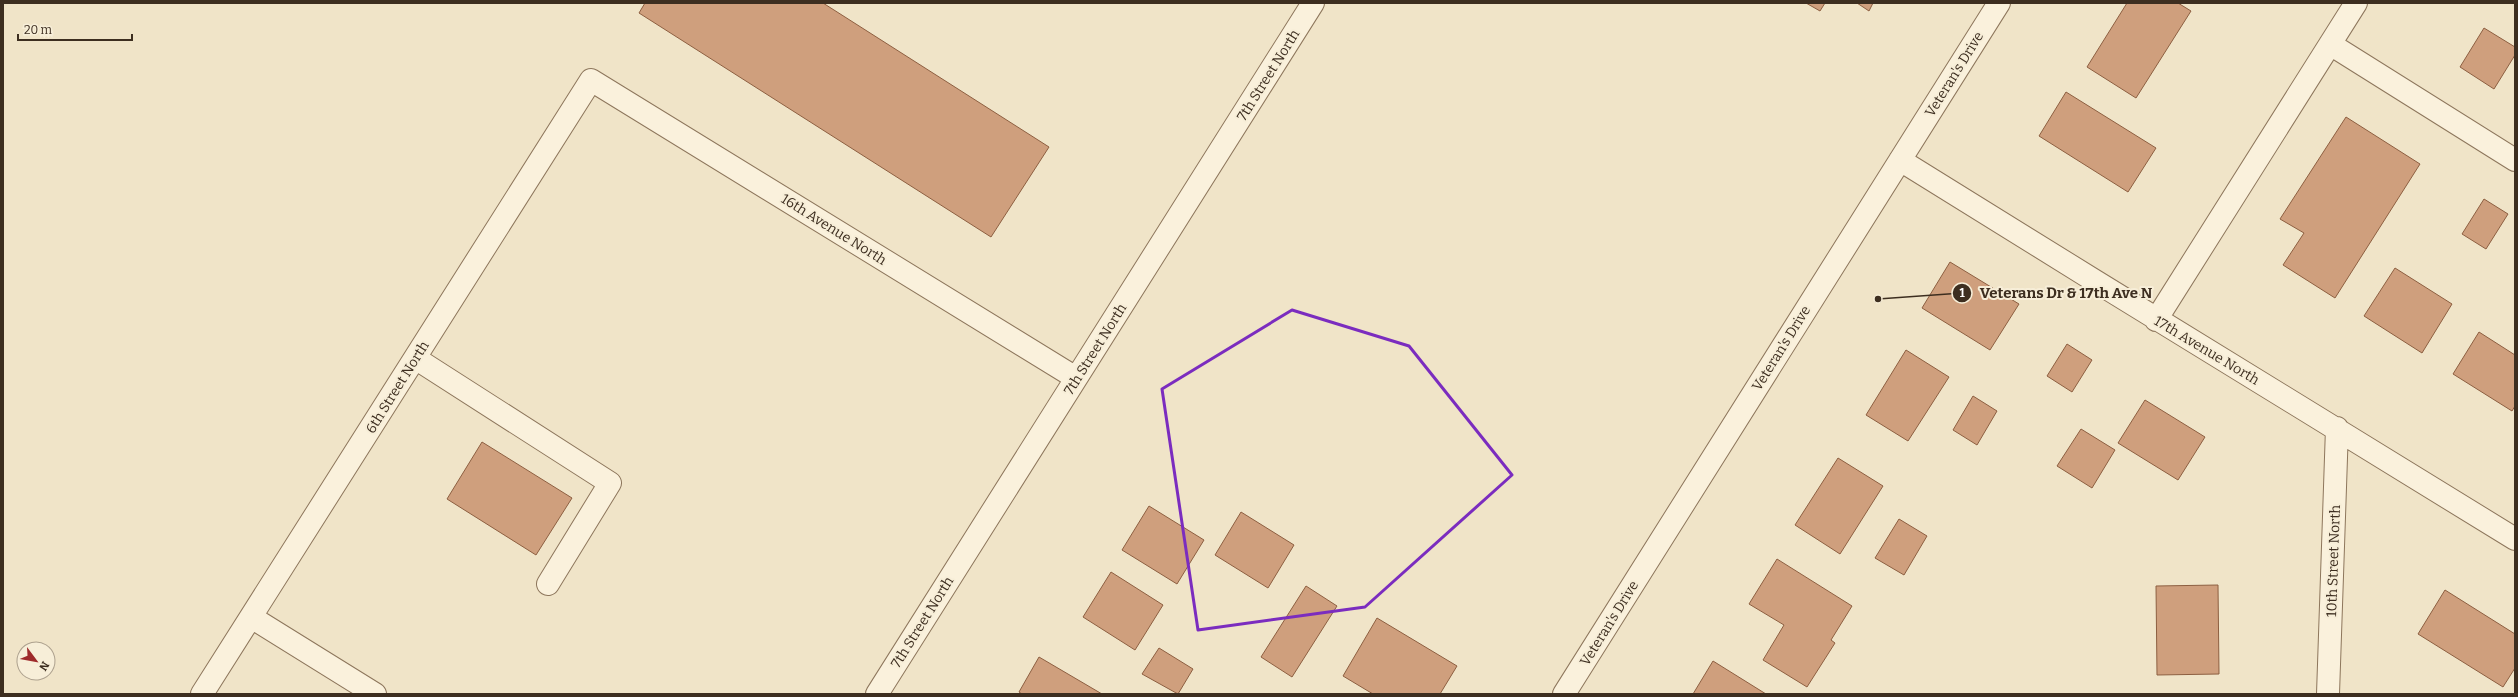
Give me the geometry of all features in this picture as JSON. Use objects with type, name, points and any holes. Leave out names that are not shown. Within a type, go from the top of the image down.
[{"type":"street","name":"7th Street North","points":[[877,694],[1314,3]]},
{"type":"street","name":"Veteran's Drive","points":[[1564,694],[1999,3]]},
{"type":"street","points":[[2156,320],[2356,3]]},
{"type":"street","points":[[2330,44],[2515,160]]},
{"type":"street","name":"16th Avenue North","points":[[591,80],[1076,378]]},
{"type":"street","name":"6th Street North","points":[[202,694],[591,80]]},
{"type":"street","name":"17th Avenue North","points":[[1900,160],[2156,320],[2337,428],[2515,539]]},
{"type":"street","points":[[415,358],[610,483],[548,584]]},
{"type":"street","name":"10th Street North","points":[[2328,694],[2337,428]]},
{"type":"street","points":[[250,617],[375,694]]},
{"type":"highlighted area","points":[[1292,310],[1409,346],[1512,475],[1365,607],[1198,630],[1162,389]]},
{"type":"building","points":[[645,3],[823,3],[1049,147],[991,237],[639,13]]},
{"type":"building","points":[[1806,3],[1825,3],[1820,11]]},
{"type":"building","points":[[1857,3],[1873,3],[1869,11]]},
{"type":"building","points":[[2127,3],[2178,3],[2191,11],[2136,98],[2087,67]]},
{"type":"building","points":[[2484,28],[2515,47],[2515,55],[2494,89],[2460,67]]},
{"type":"building","points":[[2066,92],[2156,148],[2128,192],[2039,136]]},
{"type":"building","points":[[2346,117],[2420,164],[2335,298],[2283,265],[2304,233],[2280,219]]},
{"type":"building","points":[[2484,199],[2508,214],[2486,249],[2462,234]]},
{"type":"building","points":[[1950,262],[2019,304],[1990,350],[1922,308]]},
{"type":"building","points":[[2395,268],[2452,304],[2422,353],[2364,316]]},
{"type":"building","points":[[2479,332],[2515,355],[2515,406],[2512,411],[2453,374]]},
{"type":"building","points":[[2067,344],[2092,360],[2072,392],[2047,376]]},
{"type":"building","points":[[1906,350],[1949,377],[1908,441],[1866,415]]},
{"type":"building","points":[[1973,396],[1997,411],[1977,445],[1953,430]]},
{"type":"building","points":[[2145,400],[2205,437],[2178,480],[2118,443]]},
{"type":"building","points":[[2081,429],[2115,450],[2092,488],[2057,466]]},
{"type":"building","points":[[482,442],[572,498],[536,555],[447,499]]},
{"type":"building","points":[[1838,458],[1883,486],[1840,554],[1795,525]]},
{"type":"building","points":[[1149,506],[1204,540],[1177,584],[1122,550]]},
{"type":"building","points":[[1241,512],[1294,545],[1268,588],[1215,555]]},
{"type":"building","points":[[1899,519],[1927,536],[1904,575],[1875,558]]},
{"type":"building","points":[[1777,559],[1852,606],[1831,640],[1835,643],[1807,687],[1763,660],[1784,625],[1749,604]]},
{"type":"building","points":[[1111,572],[1163,605],[1135,650],[1083,617]]},
{"type":"building","points":[[2218,585],[2219,674],[2157,675],[2156,586]]},
{"type":"building","points":[[1306,586],[1337,606],[1292,677],[1261,657]]},
{"type":"building","points":[[2445,590],[2515,634],[2515,668],[2503,687],[2418,634]]},
{"type":"building","points":[[1377,618],[1457,666],[1440,694],[1373,694],[1343,676]]},
{"type":"building","points":[[1159,648],[1193,669],[1178,694],[1142,674]]},
{"type":"building","points":[[1039,657],[1102,694],[1022,694],[1019,692]]},
{"type":"building","points":[[1713,661],[1766,694],[1693,694]]},
{"type":"place","name":"Veterans Dr & 17th Ave N","points":[[1878,299]]}]
